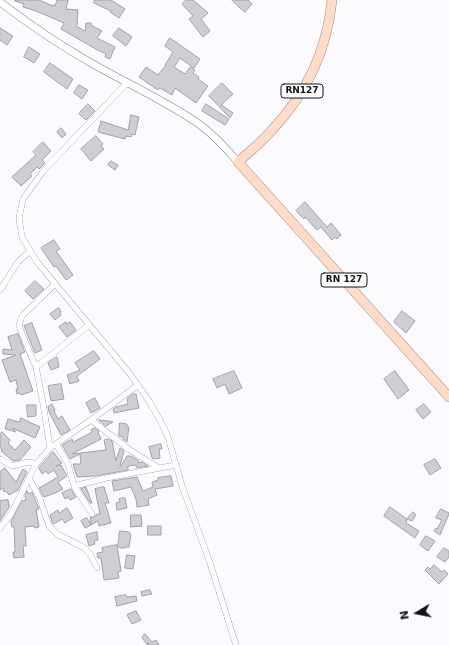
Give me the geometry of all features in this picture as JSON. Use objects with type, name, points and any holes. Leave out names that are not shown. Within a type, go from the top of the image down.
[{"type":"main road","name":"RN127","points":[[238,162],[271,131],[287,113],[311,77],[321,52],[329,25],[332,0]]},
{"type":"main road","name":"RN 127","points":[[238,162],[449,397]]},
{"type":"street","points":[[0,2],[53,40],[200,124],[220,142],[238,162]]},
{"type":"street","points":[[127,83],[44,170],[23,199],[19,218],[22,238],[37,262],[138,385],[160,420],[168,437],[236,645]]},
{"type":"street","points":[[0,290],[18,262],[30,251]]},
{"type":"street","points":[[50,448],[36,367],[20,329],[20,319],[55,284]]},
{"type":"street","points":[[36,367],[89,325]]},
{"type":"street","points":[[0,528],[11,514],[36,464],[50,448],[138,385]]},
{"type":"street","points":[[91,420],[130,450],[159,468]]},
{"type":"street","points":[[56,444],[68,464],[74,486],[92,514]]},
{"type":"street","points":[[0,459],[12,466],[29,462],[36,464]]},
{"type":"street","points":[[74,486],[176,465]]},
{"type":"street","points":[[29,478],[40,499],[49,526],[57,534],[85,548],[92,556],[97,568]]},
{"type":"building","points":[[15,0],[39,0],[55,6],[57,0],[68,0],[66,9],[78,10],[78,23],[76,26],[85,31],[86,23],[91,23],[91,25],[102,31],[97,38],[115,47],[110,59],[105,57],[106,54],[61,29],[64,23],[23,7],[24,4]]},
{"type":"building","points":[[95,0],[111,0],[125,9],[119,18],[110,12],[111,11],[94,3]]},
{"type":"building","points":[[186,0],[193,0],[208,13],[201,19],[210,31],[203,37],[189,19],[193,16],[182,4]]},
{"type":"building","points":[[232,0],[248,0],[252,4],[245,12]]},
{"type":"building","points":[[0,28],[13,36],[7,45],[0,40]]},
{"type":"building","points":[[119,28],[132,37],[126,46],[113,36]]},
{"type":"building","points":[[170,38],[200,59],[194,68],[180,58],[174,67],[185,74],[190,67],[195,70],[193,73],[199,77],[198,79],[208,86],[196,103],[175,88],[172,95],[160,88],[158,90],[139,77],[146,67],[158,75],[166,65],[173,52],[165,46]]},
{"type":"building","points":[[29,47],[40,54],[34,63],[24,57]]},
{"type":"building","points":[[50,63],[73,79],[67,89],[44,72]]},
{"type":"building","points":[[222,83],[233,94],[221,105],[233,113],[230,118],[209,96]]},
{"type":"building","points":[[79,85],[88,90],[82,99],[74,93]]},
{"type":"building","points":[[88,104],[95,111],[86,120],[79,114]]},
{"type":"building","points":[[206,104],[229,119],[225,125],[202,111]]},
{"type":"building","points":[[131,115],[139,117],[135,135],[132,134],[131,137],[126,136],[125,139],[98,132],[101,121],[128,130]]},
{"type":"building","points":[[61,128],[66,134],[62,138],[57,132]]},
{"type":"building","points":[[96,136],[103,144],[101,146],[104,149],[91,161],[81,149]]},
{"type":"building","points":[[43,142],[51,151],[42,160],[45,163],[39,169],[37,167],[30,174],[32,176],[21,186],[12,177],[36,155],[33,152]]},
{"type":"building","points":[[111,161],[118,165],[115,170],[108,165]]},
{"type":"building","points":[[305,202],[327,227],[331,223],[341,235],[337,239],[335,237],[332,240],[321,227],[317,230],[305,217],[304,219],[296,211]]},
{"type":"building","points":[[54,240],[60,249],[56,251],[73,275],[66,280],[56,266],[54,267],[41,248]]},
{"type":"building","points":[[35,281],[44,289],[33,299],[25,291]]},
{"type":"building","points":[[59,308],[61,315],[55,320],[50,314]]},
{"type":"building","points":[[402,311],[415,321],[406,333],[394,322]]},
{"type":"building","points":[[66,322],[67,324],[70,322],[76,330],[67,337],[59,327]]},
{"type":"building","points":[[32,323],[42,350],[35,353],[24,326]]},
{"type":"building","points":[[18,334],[25,352],[20,354],[33,391],[21,395],[20,393],[17,394],[16,389],[18,389],[16,380],[10,382],[2,360],[16,355],[3,354],[3,349],[12,350],[8,337]]},
{"type":"building","points":[[94,351],[100,359],[77,376],[79,381],[70,384],[67,375],[80,370],[75,363]]},
{"type":"building","points":[[57,357],[59,367],[51,370],[48,363]]},
{"type":"building","points":[[234,371],[242,388],[229,394],[225,384],[217,388],[213,379]]},
{"type":"building","points":[[395,371],[409,390],[398,399],[384,379]]},
{"type":"building","points":[[61,384],[64,399],[51,401],[48,386]]},
{"type":"building","points":[[133,394],[136,394],[139,408],[114,413],[113,409],[116,407],[128,404],[127,399]]},
{"type":"building","points":[[95,398],[100,408],[91,413],[86,403]]},
{"type":"building","points":[[52,404],[58,419],[62,416],[70,430],[61,435],[49,412],[48,407]]},
{"type":"building","points":[[424,404],[431,412],[423,419],[416,410]]},
{"type":"building","points":[[27,405],[36,405],[36,416],[28,417]]},
{"type":"building","points":[[21,418],[40,427],[35,438],[12,428],[16,432],[5,429],[8,419],[19,422]]},
{"type":"building","points":[[99,420],[109,421],[113,422],[106,426]]},
{"type":"building","points":[[120,423],[127,424],[127,427],[129,427],[127,442],[123,439],[123,437],[119,436]]},
{"type":"building","points":[[95,428],[99,431],[98,432],[101,439],[72,454],[106,450],[104,440],[108,439],[112,441],[116,461],[120,448],[124,451],[120,466],[127,456],[131,456],[139,461],[138,463],[142,462],[148,466],[137,468],[136,465],[128,466],[128,470],[95,476],[77,477],[73,464],[81,464],[80,454],[70,459],[62,445],[72,439],[73,442],[81,438],[92,432],[91,430]]},
{"type":"building","points":[[2,432],[10,440],[8,443],[15,450],[24,440],[31,447],[20,460],[13,461],[1,451],[0,434]]},
{"type":"building","points":[[161,444],[162,449],[159,449],[160,458],[153,459],[149,447]]},
{"type":"building","points":[[53,452],[62,463],[56,466],[61,465],[67,476],[58,482],[63,489],[44,497],[39,488],[58,477],[54,470],[48,474],[46,471],[42,474],[39,468]]},
{"type":"building","points":[[435,459],[441,468],[430,475],[424,465]]},
{"type":"building","points":[[5,468],[16,482],[23,469],[27,472],[18,490],[9,495],[6,491],[4,492],[3,488],[0,490],[0,472]]},
{"type":"building","points":[[171,476],[173,486],[155,489],[157,495],[148,499],[149,505],[137,507],[136,499],[131,487],[114,491],[112,481],[137,477],[143,491],[153,487],[152,482],[158,480],[158,478]]},
{"type":"building","points":[[86,487],[92,503],[90,503],[81,489]]},
{"type":"building","points":[[104,487],[109,503],[105,503],[111,523],[99,526],[98,521],[91,525],[90,517],[93,518],[100,514],[95,489]]},
{"type":"building","points":[[71,489],[76,497],[70,500],[68,497],[65,499],[62,493]]},
{"type":"building","points":[[27,491],[29,494],[32,492],[39,509],[36,509],[39,527],[25,527],[26,546],[23,546],[24,557],[14,558],[14,527],[12,527],[11,521],[22,501],[26,500],[25,496]]},
{"type":"building","points":[[125,498],[127,508],[117,510],[116,503],[120,502],[119,499]]},
{"type":"building","points":[[8,500],[10,506],[0,521],[0,501]]},
{"type":"building","points":[[390,507],[407,519],[406,523],[419,531],[415,538],[384,516]]},
{"type":"building","points":[[67,508],[73,518],[65,523],[62,519],[53,524],[50,515],[58,510],[59,513]]},
{"type":"building","points":[[441,509],[449,514],[440,535],[434,531],[436,528],[437,529],[442,520],[436,518]]},
{"type":"building","points":[[413,512],[416,515],[412,521],[407,519]]},
{"type":"building","points":[[131,515],[141,515],[142,526],[131,527]]},
{"type":"building","points":[[87,518],[91,525],[85,528],[81,521]]},
{"type":"building","points":[[148,526],[161,526],[161,535],[148,535]]},
{"type":"building","points":[[120,531],[129,532],[131,535],[129,547],[120,548],[118,546]]},
{"type":"building","points":[[97,532],[98,540],[94,541],[95,544],[89,546],[86,535]]},
{"type":"building","points":[[426,536],[435,541],[428,551],[420,545]]},
{"type":"building","points":[[117,545],[121,571],[118,572],[119,578],[104,580],[101,558],[98,558],[97,553],[103,552],[102,548]]},
{"type":"building","points":[[444,548],[449,551],[449,557],[445,562],[437,557]]},
{"type":"building","points":[[127,555],[135,556],[133,569],[125,568]]},
{"type":"building","points":[[434,565],[442,572],[444,570],[448,574],[439,584],[425,570],[428,567],[430,569]]},
{"type":"building","points":[[150,590],[152,594],[142,596],[141,592]]},
{"type":"building","points":[[126,595],[127,597],[136,596],[137,601],[117,606],[115,597]]},
{"type":"building","points":[[136,611],[141,620],[132,624],[127,615]]},
{"type":"building","points":[[145,634],[152,642],[156,640],[159,645],[147,645],[149,644],[147,644],[142,638]]}]
